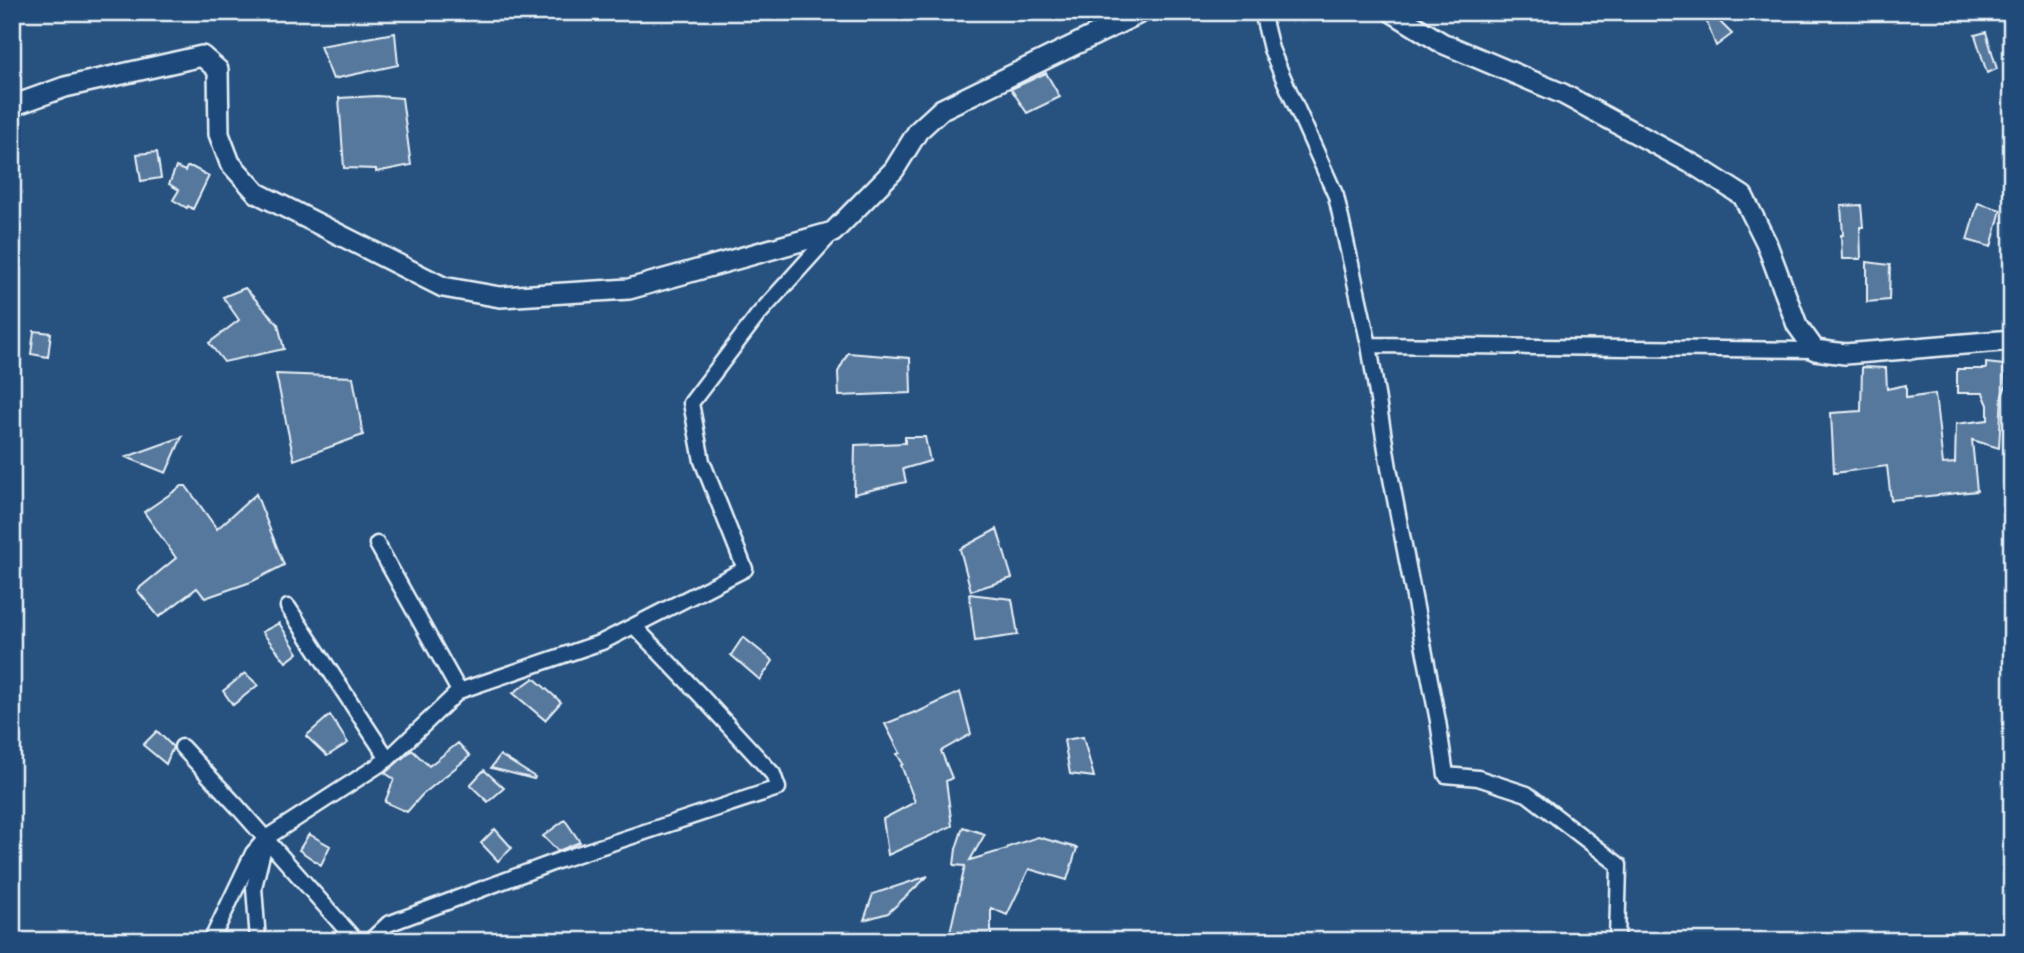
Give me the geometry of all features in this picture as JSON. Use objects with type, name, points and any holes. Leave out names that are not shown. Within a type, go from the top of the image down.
[{"type":"street","points":[[211,941],[253,853],[266,838],[388,759],[459,691],[602,642],[746,569],[702,461],[691,403],[758,315],[894,170],[918,131],[942,109],[1142,12]]},
{"type":"street","points":[[1262,12],[1271,48],[1336,196],[1369,345],[1446,775],[1478,778],[1527,794],[1619,865],[1618,941]]},
{"type":"street","points":[[1392,12],[1442,43],[1563,94],[1696,166],[1743,196],[1766,242],[1797,325],[1815,350]]},
{"type":"street","points":[[12,106],[65,87],[202,56],[218,70],[219,134],[230,163],[257,192],[443,287],[500,297],[629,289],[833,232]]},
{"type":"street","points":[[1369,345],[1815,350],[1845,354],[2012,340]]},
{"type":"street","points":[[377,544],[459,691]]},
{"type":"street","points":[[288,607],[388,759]]},
{"type":"street","points":[[370,941],[388,924],[572,856],[778,788],[773,774],[634,626]]},
{"type":"street","points":[[182,747],[356,941]]},
{"type":"street","points":[[258,941],[254,887],[266,838]]},
{"type":"building","points":[[1714,16],[1732,34],[1716,46],[1707,23]]},
{"type":"building","points":[[1986,32],[1997,69],[1987,73],[1975,35]]},
{"type":"building","points":[[395,33],[398,65],[333,79],[320,46]]},
{"type":"building","points":[[1046,73],[1060,97],[1027,113],[1011,89]]},
{"type":"building","points":[[339,98],[402,98],[411,165],[376,172],[376,169],[344,168]]},
{"type":"building","points":[[157,152],[161,178],[141,181],[137,154]]},
{"type":"building","points":[[176,167],[185,171],[187,167],[192,167],[209,176],[193,209],[173,200],[179,190],[169,184]]},
{"type":"building","points":[[1978,203],[2001,210],[1991,247],[1967,240]]},
{"type":"building","points":[[1861,205],[1861,259],[1842,259],[1841,206]]},
{"type":"building","points":[[1867,262],[1890,265],[1889,300],[1867,302]]},
{"type":"building","points":[[245,288],[278,324],[284,349],[224,362],[209,343],[239,320],[223,297]]},
{"type":"building","points":[[34,331],[51,333],[48,357],[31,354]]},
{"type":"building","points":[[848,353],[910,358],[911,393],[839,396],[838,372]]},
{"type":"building","points":[[1986,363],[2004,365],[2006,386],[2002,395],[1999,448],[1972,440],[1977,491],[1891,500],[1887,466],[1834,473],[1831,413],[1861,411],[1862,367],[1886,368],[1887,389],[1906,385],[1906,398],[1935,394],[1943,464],[1955,463],[1956,424],[1988,420],[1988,405],[1983,393],[1957,393],[1957,369],[1986,369]]},
{"type":"building","points":[[276,374],[353,377],[363,435],[294,460]]},
{"type":"building","points":[[182,437],[166,473],[126,457]]},
{"type":"building","points":[[905,437],[925,437],[930,461],[903,469],[906,482],[854,494],[855,445],[905,443]]},
{"type":"building","points":[[182,486],[186,486],[217,529],[256,494],[284,565],[251,582],[205,598],[197,588],[159,617],[137,590],[176,558],[144,512]]},
{"type":"building","points":[[997,529],[1012,578],[971,591],[960,549]]},
{"type":"building","points":[[969,594],[1012,599],[1018,635],[975,641]]},
{"type":"building","points":[[279,623],[298,653],[286,662],[262,632]]},
{"type":"building","points":[[743,637],[773,661],[760,680],[731,655]]},
{"type":"building","points":[[245,673],[258,685],[233,705],[223,691]]},
{"type":"building","points":[[534,678],[561,702],[545,720],[513,693]]},
{"type":"building","points":[[960,692],[971,734],[941,751],[952,778],[946,781],[952,826],[888,855],[883,819],[915,802],[901,765],[903,764],[897,754],[900,753],[885,724]]},
{"type":"building","points":[[330,715],[348,743],[327,756],[306,736]]},
{"type":"building","points":[[157,731],[173,747],[166,764],[143,745]]},
{"type":"building","points":[[1083,737],[1094,777],[1070,774],[1064,740]]},
{"type":"building","points":[[458,743],[470,756],[422,795],[407,812],[385,802],[394,779],[385,773],[412,750],[429,766]]},
{"type":"building","points":[[500,755],[535,777],[534,779],[491,768]]},
{"type":"building","points":[[484,770],[504,788],[488,802],[470,785]]},
{"type":"building","points":[[565,820],[580,842],[558,851],[543,836]]},
{"type":"building","points":[[963,827],[985,834],[970,860],[1038,837],[1077,848],[1067,880],[1029,869],[1007,915],[991,908],[991,941],[948,941],[965,866],[954,865]]},
{"type":"building","points":[[495,829],[512,848],[498,861],[481,843]]},
{"type":"building","points":[[309,834],[330,846],[321,865],[299,850]]},
{"type":"building","points":[[928,876],[888,913],[864,920],[873,894]]}]
